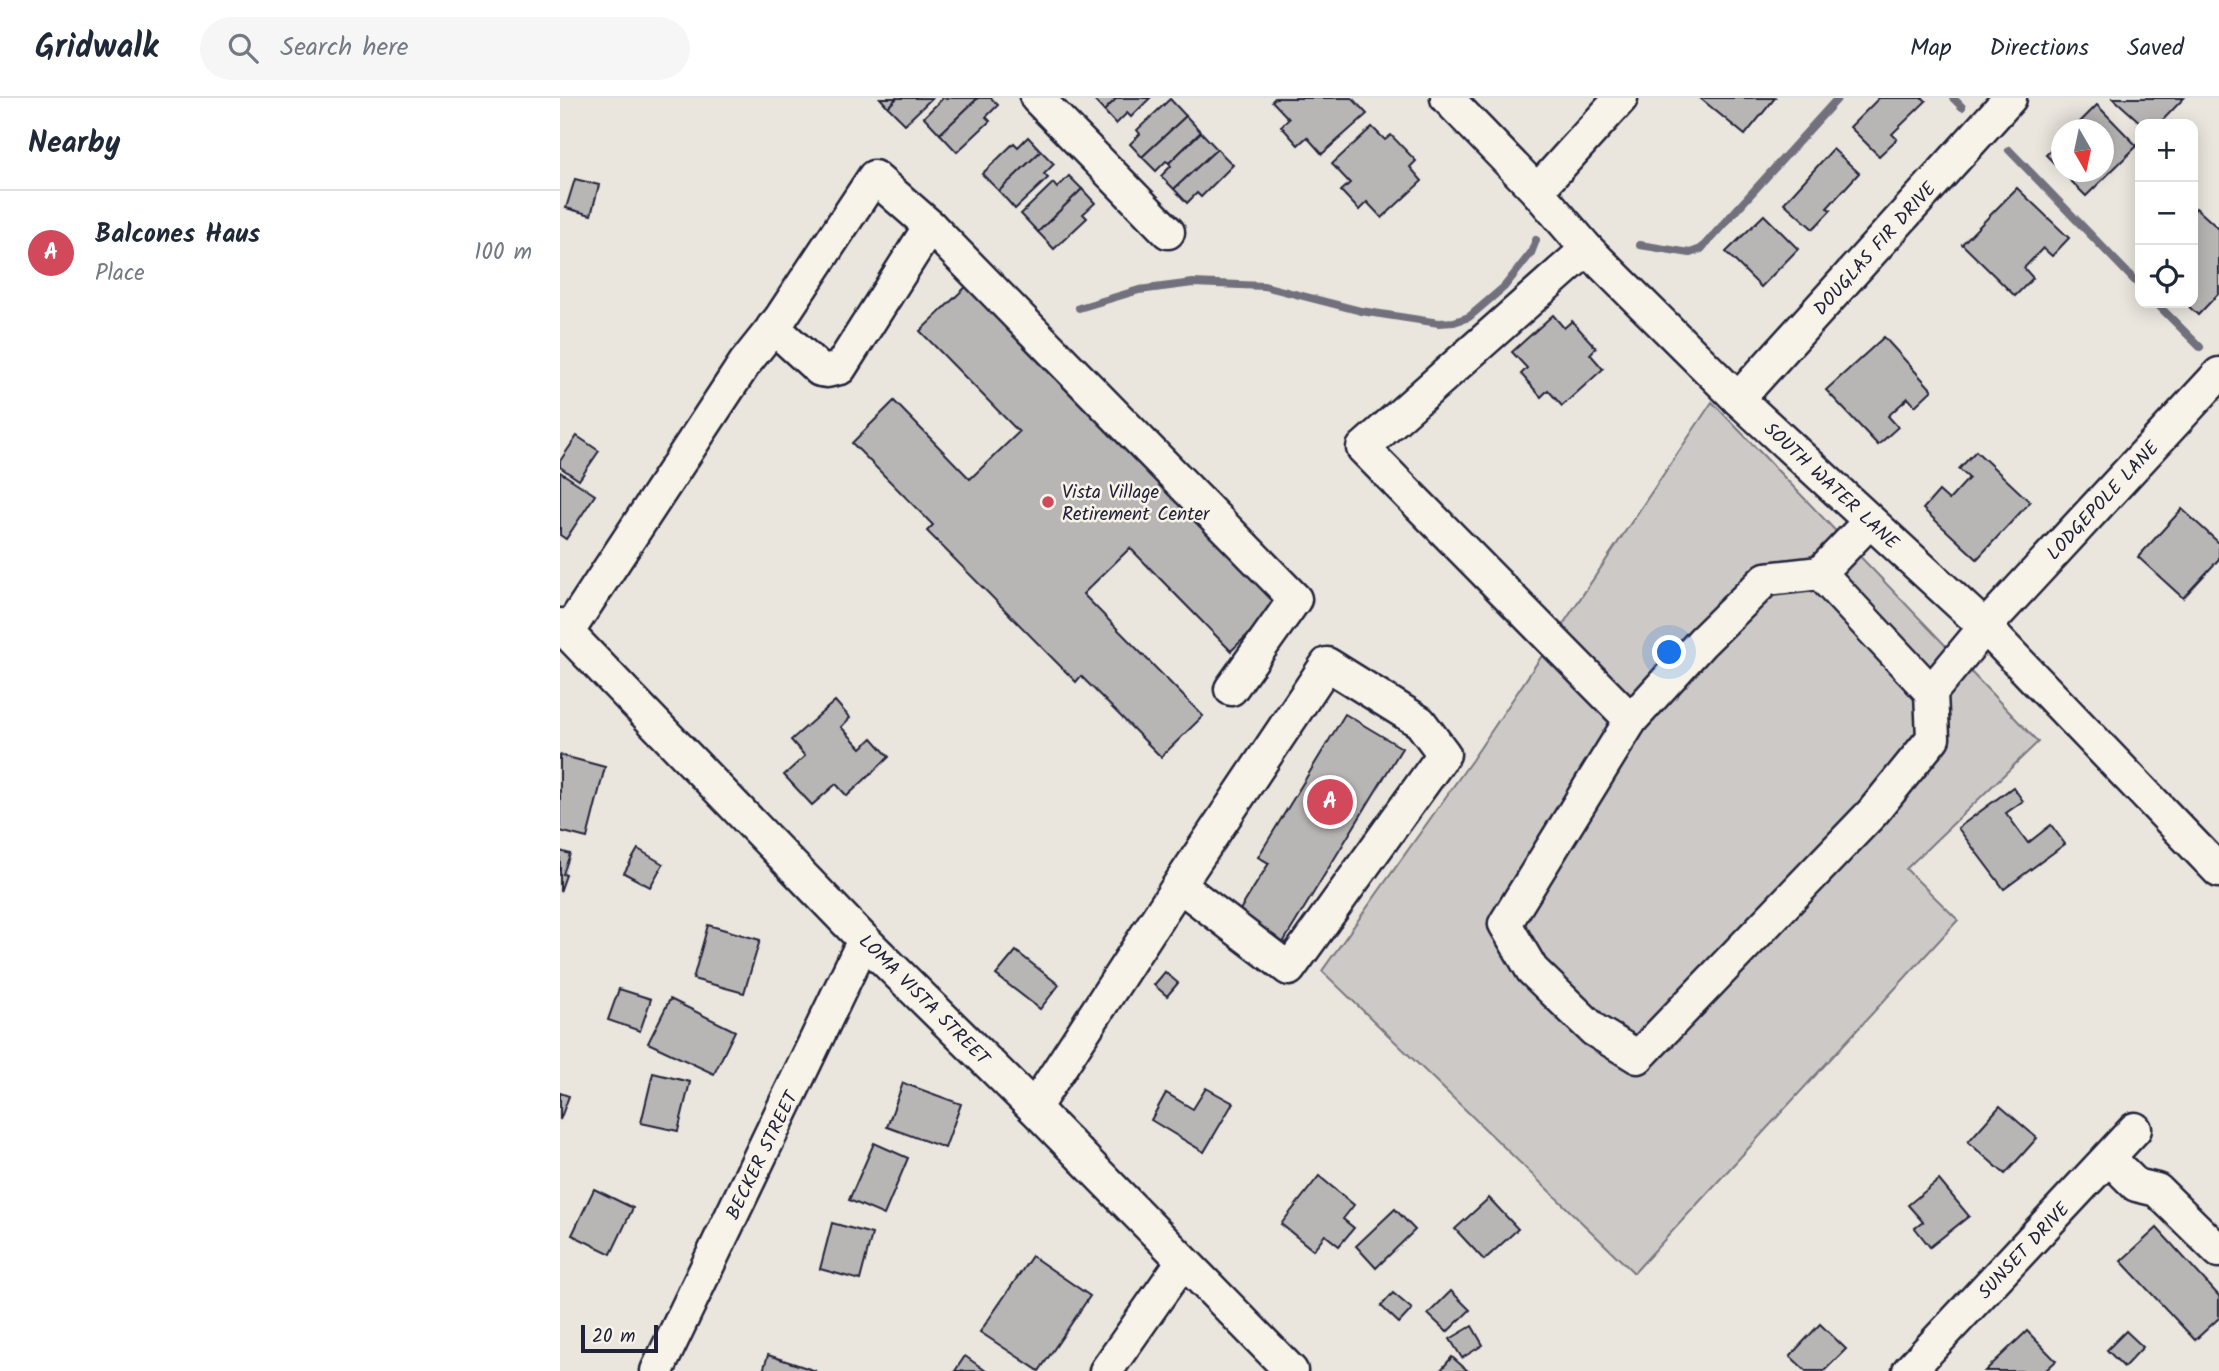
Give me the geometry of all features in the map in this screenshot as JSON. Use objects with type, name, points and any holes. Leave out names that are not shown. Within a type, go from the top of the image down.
[{"type":"street","points":[[1037,98],[1168,232]]},
{"type":"street","name":"SOUTH WATER LANE","points":[[1447,98],[1537,191],[1587,249],[1738,399],[1985,627],[2219,871]]},
{"type":"street","points":[[1537,191],[1621,98]]},
{"type":"street","name":"DOUGLAS FIR DRIVE","points":[[1738,399],[2010,98]]},
{"type":"street","points":[[564,629],[874,177],[930,226],[1295,599],[1231,689]]},
{"type":"street","points":[[773,327],[820,370],[840,368],[930,226]]},
{"type":"street","points":[[1587,249],[1363,448],[1631,720]]},
{"type":"street","name":"LODGEPOLE LANE","points":[[1931,692],[1985,627],[2219,374]]},
{"type":"street","points":[[1820,573],[1931,692],[1933,738],[1873,812],[1638,1057],[1594,1030],[1532,970],[1505,924],[1631,720],[1702,642],[1766,579],[1820,573],[1870,521]]},
{"type":"street","name":"LOMA VISTA STREET","points":[[564,629],[864,940],[1034,1108],[1291,1371]]},
{"type":"street","points":[[1034,1108],[1180,885],[1327,664],[1420,722],[1444,754],[1289,970],[1180,885]]},
{"type":"street","name":"BECKER STREET","points":[[657,1371],[864,940]]},
{"type":"street","name":"SUNSET DRIVE","points":[[1909,1371],[2135,1129]]},
{"type":"street","points":[[2109,1158],[2136,1185],[2157,1190],[2219,1251]]},
{"type":"street","points":[[1106,1371],[1183,1261]]},
{"type":"shaded area","points":[[1712,402],[2038,742],[1906,869],[1958,920],[1634,1273],[1322,971],[1472,760]]},
{"type":"building","points":[[880,98],[897,98],[888,107]]},
{"type":"building","points":[[897,98],[932,98],[905,124],[888,107]]},
{"type":"building","points":[[943,98],[978,98],[940,134],[924,117]]},
{"type":"building","points":[[978,98],[991,98],[998,105],[986,117],[990,121],[957,152],[940,134]]},
{"type":"building","points":[[1092,98],[1117,98],[1104,111]]},
{"type":"building","points":[[1117,98],[1150,98],[1131,117],[1127,113],[1116,124],[1104,111]]},
{"type":"building","points":[[1275,98],[1352,98],[1367,114],[1322,154],[1307,137],[1298,145],[1281,126],[1289,119],[1272,101]]},
{"type":"building","points":[[1700,98],[1775,98],[1745,135]]},
{"type":"building","points":[[1879,98],[1923,98],[1926,101],[1892,134],[1897,139],[1879,156],[1850,127]]},
{"type":"building","points":[[2113,98],[2184,98],[2164,119],[2136,119]]},
{"type":"building","points":[[1170,99],[1186,116],[1142,157],[1130,144],[1140,134],[1137,130]]},
{"type":"building","points":[[2097,105],[2111,119],[2083,119]]},
{"type":"building","points":[[1186,116],[1201,132],[1169,163],[1166,161],[1156,171],[1142,157]]},
{"type":"building","points":[[2114,122],[2135,144],[2135,148],[2114,169]]},
{"type":"building","points":[[1372,127],[1385,140],[1391,135],[1416,161],[1410,167],[1422,181],[1382,218],[1367,202],[1359,210],[1341,191],[1350,183],[1332,164]]},
{"type":"building","points":[[1201,132],[1217,149],[1174,189],[1161,176],[1171,166],[1169,163]]},
{"type":"building","points":[[1028,137],[1041,151],[999,191],[982,174],[1014,143],[1018,147]]},
{"type":"building","points":[[1217,149],[1233,165],[1201,197],[1197,193],[1187,203],[1174,189]]},
{"type":"building","points":[[1833,149],[1859,173],[1827,208],[1831,210],[1813,229],[1784,203]]},
{"type":"building","points":[[1041,151],[1054,164],[1044,174],[1048,178],[1015,209],[999,191]]},
{"type":"building","points":[[1069,176],[1082,189],[1038,232],[1021,214],[1053,183],[1057,188]]},
{"type":"building","points":[[575,179],[599,185],[591,215],[566,208]]},
{"type":"building","points":[[2072,182],[2100,182],[2086,196]]},
{"type":"building","points":[[2017,188],[2069,238],[2052,256],[2043,248],[2024,268],[2033,278],[2015,296],[1962,244]]},
{"type":"building","points":[[1082,189],[1095,203],[1083,214],[1087,218],[1054,249],[1038,232]]},
{"type":"building","points":[[2198,210],[2219,229],[2219,293],[2198,315],[2190,308],[2198,308]]},
{"type":"building","points":[[1764,215],[1798,249],[1761,287],[1726,252]]},
{"type":"building","name":"Vista Village Retirement Center","points":[[972,281],[1282,601],[1231,651],[1130,548],[1083,594],[1203,716],[1161,757],[1081,676],[1076,682],[927,531],[933,525],[852,443],[894,401],[970,479],[1019,432],[920,331]]},
{"type":"building","points":[[1553,315],[1564,328],[1572,321],[1596,348],[1590,354],[1603,369],[1562,406],[1548,390],[1541,397],[1521,374],[1527,368],[1512,352]]},
{"type":"building","points":[[1884,337],[1932,390],[1915,406],[1908,398],[1888,416],[1898,427],[1878,445],[1826,390]]},
{"type":"building","points":[[577,436],[599,451],[579,480],[560,467],[560,461]]},
{"type":"building","points":[[1976,451],[2030,502],[1977,559],[1923,509],[1939,491],[1949,500],[1969,478],[1959,469]]},
{"type":"building","points":[[560,472],[595,495],[566,539],[560,535]]},
{"type":"building","points":[[2182,509],[2219,543],[2219,559],[2183,598],[2138,557]]},
{"type":"building","points":[[835,701],[850,718],[841,727],[861,748],[872,738],[889,757],[847,796],[836,784],[812,805],[784,775],[805,756],[791,740]]},
{"type":"building","points":[[1345,714],[1402,748],[1281,946],[1235,918],[1269,863],[1258,857]]},
{"type":"building","points":[[560,755],[605,767],[587,838],[560,831]]},
{"type":"building","points":[[2013,787],[2023,801],[2006,813],[2028,843],[2051,825],[2065,844],[2004,889],[1958,828]]},
{"type":"building","points":[[638,849],[663,864],[650,887],[624,873]]},
{"type":"building","points":[[560,851],[570,854],[560,892]]},
{"type":"building","points":[[708,925],[760,940],[744,993],[693,979]]},
{"type":"building","points":[[1016,951],[1059,985],[1040,1009],[996,975]]},
{"type":"building","points":[[1165,972],[1178,983],[1167,996],[1154,985]]},
{"type":"building","points":[[619,989],[651,999],[640,1031],[608,1020]]},
{"type":"building","points":[[670,999],[735,1031],[714,1074],[648,1043]]},
{"type":"building","points":[[653,1073],[690,1082],[678,1131],[641,1123]]},
{"type":"building","points":[[903,1083],[961,1104],[945,1148],[887,1127]]},
{"type":"building","points":[[1206,1088],[1233,1103],[1204,1152],[1151,1120],[1166,1093],[1193,1109]]},
{"type":"building","points":[[560,1093],[569,1096],[560,1120]]},
{"type":"building","points":[[2000,1106],[2037,1138],[2005,1174],[1968,1142]]},
{"type":"building","points":[[874,1143],[908,1158],[884,1215],[849,1200]]},
{"type":"building","points":[[1319,1176],[1354,1205],[1343,1219],[1354,1228],[1339,1246],[1325,1235],[1313,1250],[1281,1224]]},
{"type":"building","points":[[1939,1180],[1969,1216],[1930,1247],[1915,1228],[1923,1222],[1908,1205]]},
{"type":"building","points":[[594,1189],[633,1208],[611,1254],[572,1235]]},
{"type":"building","points":[[1489,1198],[1518,1229],[1484,1260],[1455,1229]]},
{"type":"building","points":[[1395,1209],[1415,1230],[1376,1268],[1356,1246]]},
{"type":"building","points":[[832,1223],[872,1234],[860,1280],[820,1269]]},
{"type":"building","points":[[2157,1228],[2219,1296],[2219,1318],[2195,1340],[2121,1261]]},
{"type":"building","points":[[1032,1256],[1090,1296],[1039,1371],[980,1332]]},
{"type":"building","points":[[1451,1291],[1470,1310],[1447,1332],[1428,1314]]},
{"type":"building","points":[[1393,1293],[1412,1309],[1399,1323],[1381,1306]]},
{"type":"building","points":[[1820,1324],[1846,1349],[1824,1371],[1806,1371],[1790,1356]]},
{"type":"building","points":[[1472,1326],[1483,1345],[1462,1358],[1450,1339]]},
{"type":"building","points":[[2027,1331],[2056,1361],[2045,1371],[1985,1371]]},
{"type":"building","points":[[2126,1331],[2143,1347],[2124,1367],[2107,1350]]},
{"type":"building","points":[[768,1355],[816,1371],[763,1371]]},
{"type":"building","points":[[965,1356],[986,1371],[955,1371]]},
{"type":"building","points":[[1452,1357],[1468,1371],[1440,1371]]},
{"type":"waterway","points":[[1640,245],[1690,253],[1701,249],[1838,98]]},
{"type":"waterway","points":[[1953,98],[1962,107]]},
{"type":"waterway","points":[[2009,150],[2135,281]]},
{"type":"waterway","points":[[1079,308],[1139,290],[1193,283],[1264,286],[1361,311],[1439,323],[1454,322],[1469,317],[1504,287],[1531,253],[1536,240]]},
{"type":"waterway","points":[[2161,308],[2200,347]]},
{"type":"place","name":"Vista Village Retirement Center","points":[[1048,502]]},
{"type":"place","name":"Balcones Haus","points":[[1330,802]]}]
